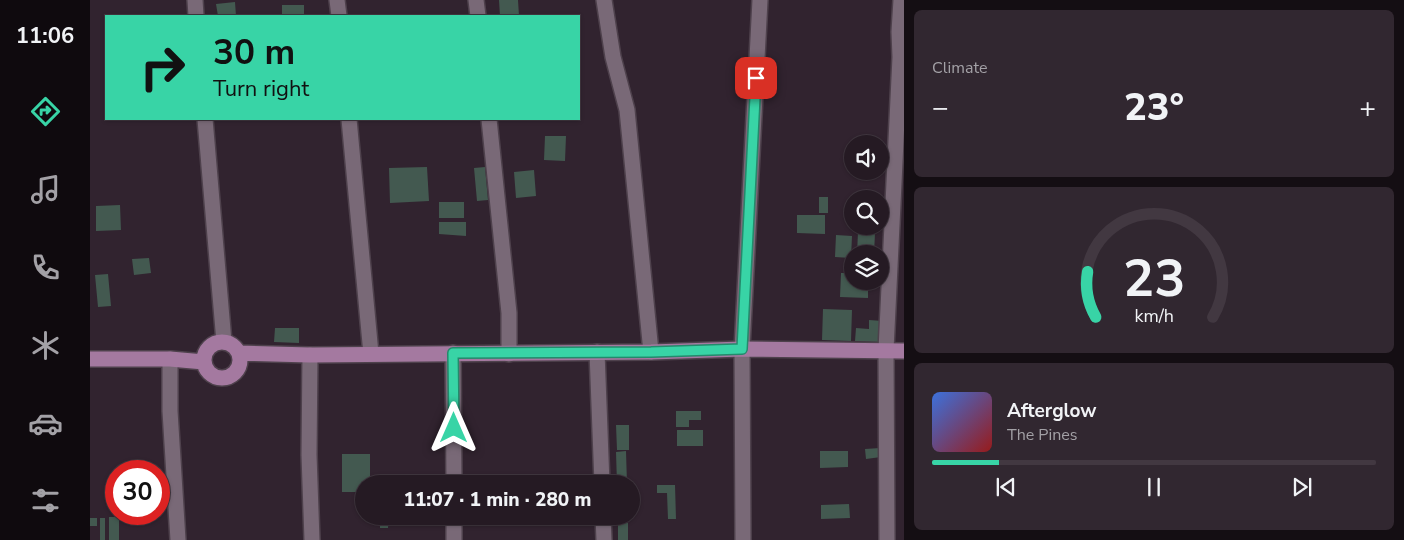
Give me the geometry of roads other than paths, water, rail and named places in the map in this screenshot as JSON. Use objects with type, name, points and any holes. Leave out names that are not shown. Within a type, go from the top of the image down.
[{"type":"main road","points":[[224,342],[235,347],[239,353],[240,366],[237,371],[227,378],[220,379],[209,374],[204,362],[207,350],[212,345],[224,342]]},
{"type":"main road","points":[[239,353],[310,355],[509,354],[742,349],[904,351]]},
{"type":"main road","points":[[90,359],[170,359],[204,362]]},
{"type":"street","points":[[195,0],[196,15]]},
{"type":"street","points":[[337,0],[339,15]]},
{"type":"street","points":[[476,0],[478,15]]},
{"type":"street","points":[[604,0],[613,57],[627,110],[651,352]]},
{"type":"street","points":[[743,540],[742,349],[760,0]]},
{"type":"street","points":[[887,540],[886,350],[901,0]]},
{"type":"street","points":[[205,120],[224,342]]},
{"type":"street","points":[[349,120],[371,354]]},
{"type":"street","points":[[489,120],[508,313],[509,354]]},
{"type":"street","points":[[597,352],[602,475]]},
{"type":"street","points":[[453,353],[454,475]]},
{"type":"street","points":[[310,355],[309,455],[312,540]]},
{"type":"street","points":[[170,359],[170,411],[178,540]]},
{"type":"street","points":[[454,525],[454,540]]},
{"type":"street","points":[[603,525],[604,540]]}]
